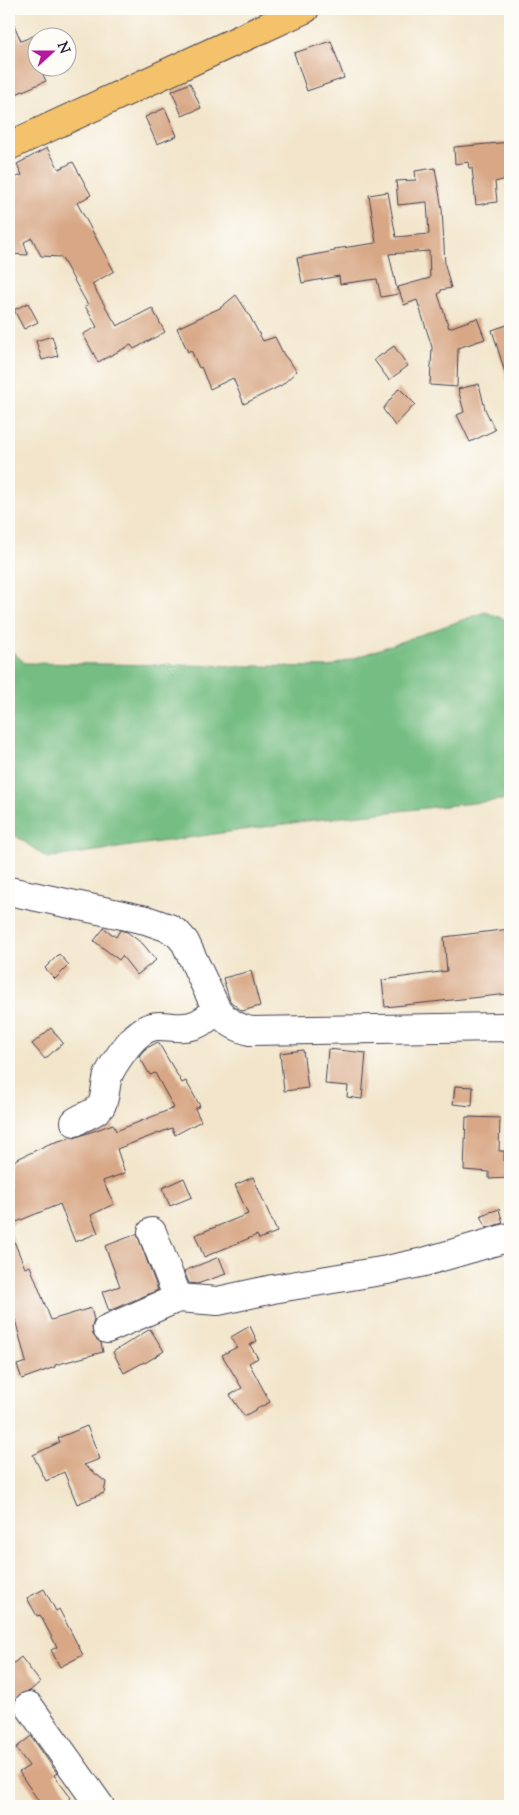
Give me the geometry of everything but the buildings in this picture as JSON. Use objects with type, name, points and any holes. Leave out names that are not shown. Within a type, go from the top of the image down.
[{"type":"main road","points":[[9,146],[305,9]]},
{"type":"street","points":[[9,891],[146,920],[169,928],[185,942],[217,1010],[231,1024],[250,1031],[432,1027],[502,1027],[510,1030]]},
{"type":"street","points":[[75,1122],[99,1108],[102,1103],[108,1075],[118,1058],[138,1034],[150,1026],[190,1027],[206,1019],[217,1010]]},
{"type":"street","points":[[152,1232],[178,1298]]},
{"type":"street","points":[[107,1329],[178,1298],[218,1301],[274,1289],[387,1270],[424,1262],[510,1237]]},
{"type":"street","points":[[29,1706],[100,1806]]},
{"type":"green space","points":[[485,612],[510,621],[510,799],[306,821],[47,858],[9,831],[9,649],[25,663],[329,667]]}]
